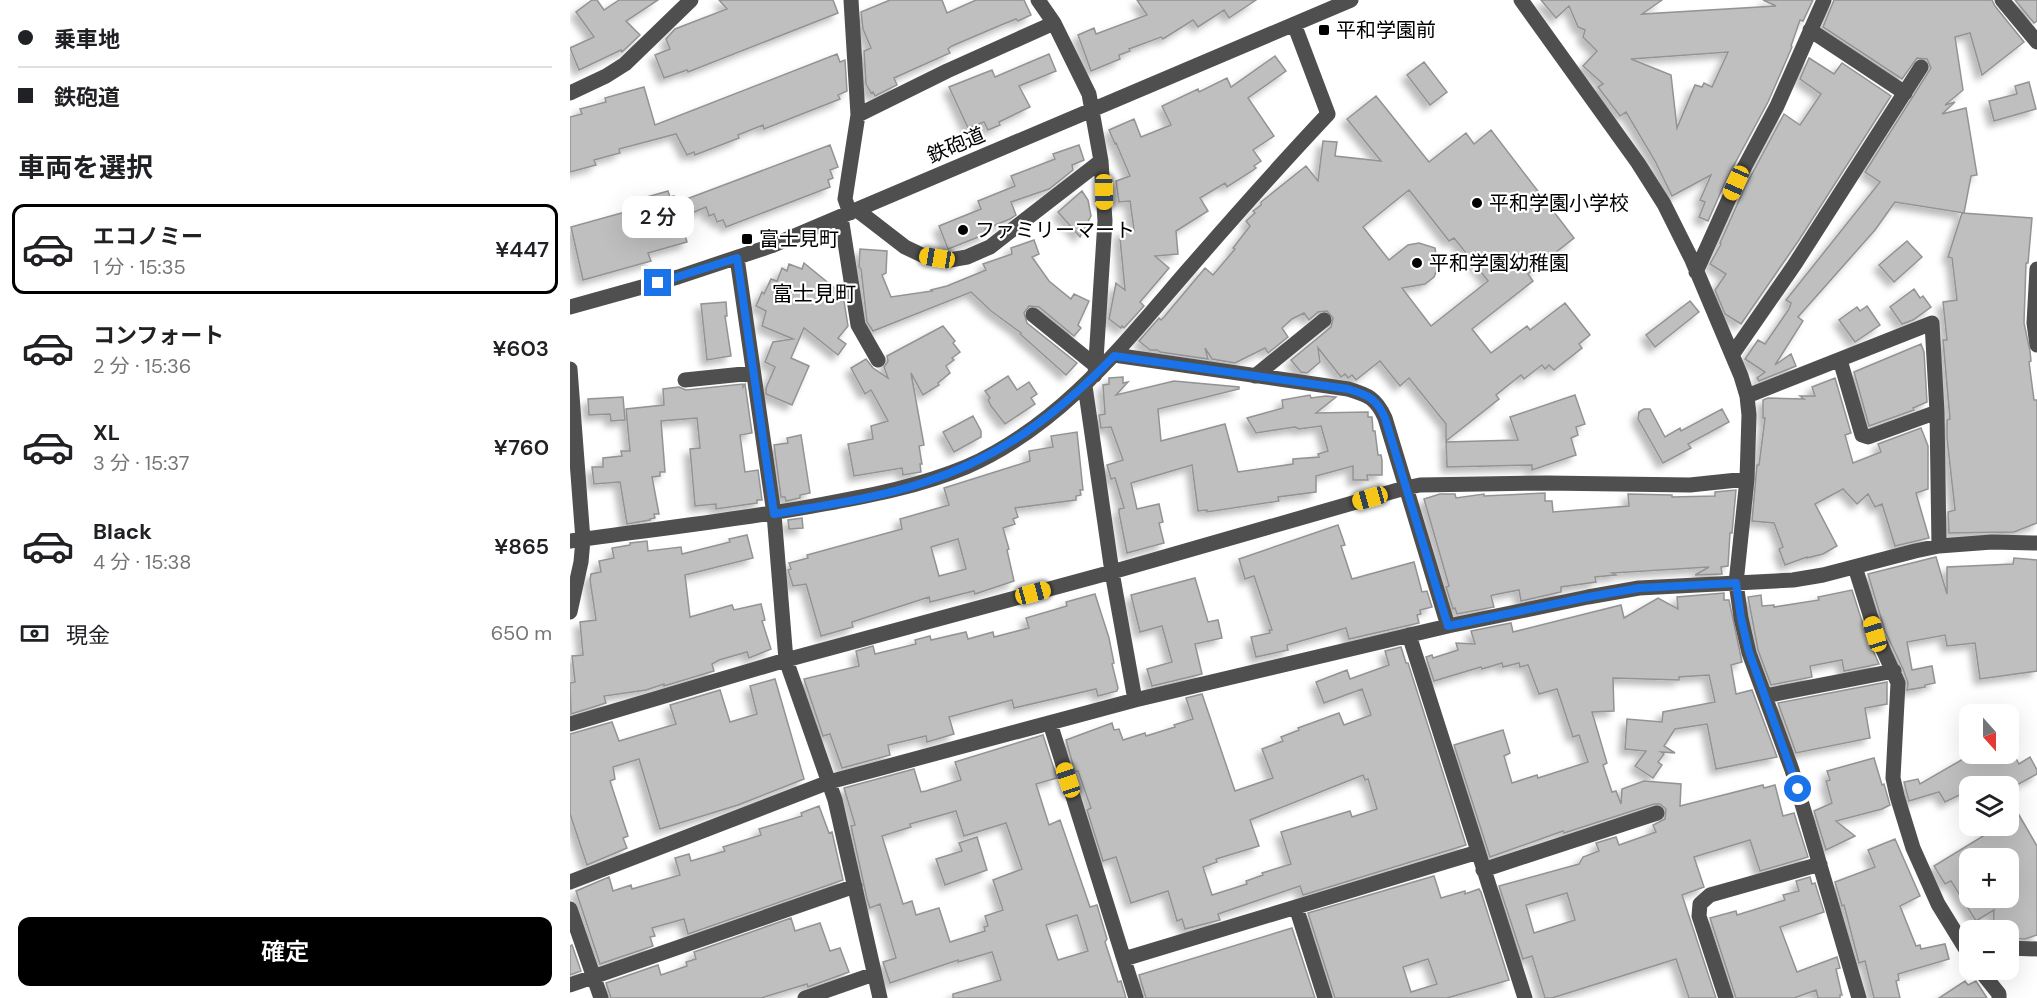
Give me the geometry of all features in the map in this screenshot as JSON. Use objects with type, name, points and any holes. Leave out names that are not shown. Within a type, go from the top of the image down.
[{"type":"street","points":[[570,93],[625,64],[691,0]]},
{"type":"street","points":[[851,0],[858,115],[845,199],[850,213],[858,324],[878,360]]},
{"type":"street","points":[[1038,0],[1054,23],[1089,94],[1101,161],[1105,221],[1092,376],[1112,572],[1135,700]]},
{"type":"street","name":"鉄砲道","points":[[570,306],[668,280],[737,258],[850,213],[1351,0]]},
{"type":"street","points":[[1521,0],[1638,163],[1664,204],[1694,266],[1747,396],[1749,415],[1747,479],[1736,583],[1741,618],[1749,652],[1792,770],[1859,998]]},
{"type":"street","points":[[1694,266],[1778,106],[1824,0]]},
{"type":"street","points":[[2002,0],[2037,42]]},
{"type":"street","points":[[858,115],[947,71],[1054,23]]},
{"type":"street","points":[[576,541],[774,514],[872,496],[921,484],[967,466],[1017,439],[1052,414],[1114,356],[1261,186],[1328,114],[1294,24]]},
{"type":"street","points":[[1810,30],[1905,93]]},
{"type":"street","points":[[1732,355],[1795,264],[1922,67]]},
{"type":"street","points":[[850,213],[924,256],[950,260],[967,257],[990,247],[1101,161]]},
{"type":"street","points":[[737,258],[774,514],[786,660],[829,782],[880,998]]},
{"type":"street","points":[[2037,268],[2034,323],[2037,345]]},
{"type":"street","points":[[1033,315],[1092,376]]},
{"type":"street","points":[[1255,376],[1324,320]]},
{"type":"street","points":[[1747,396],[1932,323],[1937,412],[1939,546]]},
{"type":"street","points":[[1114,356],[1348,389],[1366,394],[1379,405],[1385,418],[1448,626]]},
{"type":"street","points":[[1840,360],[1862,435],[1868,437],[1937,412]]},
{"type":"street","points":[[570,369],[576,541],[581,562],[570,612]]},
{"type":"street","points":[[685,380],[753,373]]},
{"type":"street","points":[[570,724],[786,660],[1112,572],[1419,485],[1546,483],[1690,485],[1747,479]]},
{"type":"street","points":[[570,882],[829,782],[1135,700],[1409,635],[1639,588],[1793,580],[1939,546],[1992,542],[2037,543]]},
{"type":"street","points":[[1855,567],[1875,634],[1898,682],[1893,778],[1897,796],[1913,848],[1938,904],[1959,937]]},
{"type":"street","points":[[1409,635],[1525,998]]},
{"type":"street","points":[[1765,696],[1894,671]]},
{"type":"street","points":[[1050,723],[1136,998]]},
{"type":"street","points":[[1483,870],[1656,813]]},
{"type":"street","points":[[1124,959],[1478,852]]},
{"type":"street","points":[[1726,998],[1699,916],[1700,904],[1710,895],[1820,864]]},
{"type":"street","points":[[570,985],[855,886]]},
{"type":"street","points":[[1296,907],[1325,998]]},
{"type":"street","points":[[570,909],[601,998]]},
{"type":"street","points":[[2019,948],[2037,949]]},
{"type":"street","points":[[805,998],[874,974]]},
{"type":"street","points":[[1988,980],[1999,994],[1999,998]]},
{"type":"building","points":[[592,0],[597,0],[604,10],[619,0],[658,0],[626,21],[640,35],[622,52],[621,50],[579,70],[570,48],[594,37],[576,12]]},
{"type":"building","points":[[719,0],[833,0],[838,13],[688,72],[687,70],[664,78],[655,55],[670,49],[666,39],[675,29],[727,9]]},
{"type":"building","points":[[890,0],[942,0],[947,13],[976,0],[1024,0],[1031,15],[952,46],[948,49],[950,53],[894,78],[897,85],[875,96],[866,84],[864,51],[871,48],[863,29],[861,12]]},
{"type":"building","points":[[1137,0],[1256,0],[1229,18],[1224,10],[1198,27],[1193,20],[1163,39],[1161,37],[1129,49],[1130,51],[1119,55],[1120,59],[1091,71],[1078,35],[1094,28],[1096,34],[1147,15]]},
{"type":"building","points":[[1541,0],[1662,0],[1642,14],[1776,6],[1763,0],[1813,0],[1803,21],[1800,20],[1792,47],[1768,102],[1727,178],[1708,221],[1699,217],[1705,202],[1700,200],[1711,175],[1672,196],[1655,161],[1626,112],[1620,116],[1598,87],[1603,84],[1583,66],[1597,51],[1583,37],[1585,30],[1578,27],[1569,6],[1556,18]],"holes":[[[1728,52],[1712,87],[1704,83],[1702,87],[1695,85],[1677,128],[1671,75],[1631,59]]]},
{"type":"building","points":[[1834,0],[1992,0],[2024,42],[1982,75],[1970,33],[1955,37],[1963,90],[1945,105],[1955,102],[1942,114],[1966,108],[1977,175],[1971,176],[1964,213],[1895,202],[1875,230],[1798,317],[1803,321],[1775,365],[1791,354],[1796,366],[1759,381],[1757,378],[1765,372],[1745,359],[1758,340],[1765,344],[1789,309],[1791,303],[1786,300],[1880,182],[1865,172],[1931,68],[1927,59],[1917,58],[1902,79],[1823,27]]},
{"type":"building","points":[[2015,0],[2037,0],[2037,21],[2034,23]]},
{"type":"building","points":[[837,54],[840,62],[845,60],[847,91],[838,95],[840,99],[764,129],[763,125],[738,135],[739,138],[695,155],[694,152],[687,155],[676,134],[619,149],[620,153],[594,160],[596,165],[570,172],[570,117],[582,114],[580,109],[606,102],[605,98],[644,87],[655,125]]},
{"type":"building","points":[[1049,54],[1056,71],[1019,86],[1030,107],[988,130],[984,122],[968,128],[949,87],[992,70],[995,77]]},
{"type":"building","points":[[1275,56],[1286,71],[1248,98],[1274,136],[1253,150],[1261,161],[1254,166],[1256,168],[1227,187],[1225,183],[1200,198],[1208,211],[1176,231],[1178,254],[1155,256],[1169,268],[1140,302],[1144,306],[1124,328],[1122,326],[1121,328],[1109,319],[1116,283],[1125,290],[1121,231],[1134,230],[1130,201],[1119,202],[1116,181],[1130,176],[1109,130],[1134,119],[1141,137],[1171,125],[1162,106],[1227,78],[1231,87]]},
{"type":"building","points":[[1809,58],[1834,74],[1842,63],[1891,96],[1799,240],[1741,324],[1725,314],[1715,290],[1726,274],[1710,264],[1745,187],[1784,114],[1800,125],[1821,94],[1800,79]]},
{"type":"building","points":[[1424,62],[1447,92],[1430,105],[1407,75]]},
{"type":"building","points":[[2029,82],[2036,109],[1994,121],[1989,101],[2017,94],[2015,86]]},
{"type":"building","points":[[1376,96],[1429,162],[1466,133],[1474,144],[1491,130],[1574,238],[1528,274],[1533,281],[1472,329],[1491,353],[1527,326],[1530,330],[1565,303],[1590,335],[1579,344],[1582,348],[1554,370],[1549,365],[1545,369],[1542,365],[1524,379],[1521,375],[1496,395],[1499,399],[1446,441],[1446,424],[1409,378],[1400,386],[1380,361],[1356,380],[1352,375],[1348,378],[1345,374],[1341,377],[1318,348],[1320,362],[1307,373],[1301,372],[1291,360],[1331,327],[1333,318],[1327,311],[1318,312],[1309,320],[1304,313],[1292,319],[1282,328],[1288,337],[1268,353],[1265,348],[1235,363],[1212,359],[1205,348],[1208,359],[1150,350],[1139,341],[1159,318],[1161,320],[1164,317],[1205,268],[1213,275],[1235,249],[1233,248],[1250,226],[1246,221],[1255,213],[1253,211],[1261,205],[1261,202],[1306,166],[1318,181],[1323,141],[1337,142],[1335,156],[1381,161],[1347,119]],"holes":[[[1409,190],[1449,241],[1454,238],[1488,281],[1431,326],[1402,288],[1425,284],[1434,277],[1438,267],[1435,248],[1419,243],[1408,245],[1389,260],[1363,227]]]},
{"type":"building","points":[[830,145],[838,167],[830,170],[833,178],[828,180],[830,187],[726,227],[723,220],[717,222],[714,214],[709,216],[706,207],[680,218],[687,242],[648,253],[651,261],[583,280],[571,227],[636,209],[633,201],[668,191],[670,197],[674,196],[676,203]]},
{"type":"building","points":[[1079,145],[1084,160],[1072,165],[1073,170],[1049,189],[1011,202],[1016,215],[1010,219],[985,229],[986,234],[948,249],[939,226],[981,209],[978,201],[1015,186],[1011,176],[1055,159],[1053,154]]},
{"type":"building","points":[[1082,191],[1088,200],[1091,216],[1080,237],[1058,212]]},
{"type":"building","points":[[1962,213],[2032,218],[2028,263],[2026,263],[2024,323],[2030,351],[2031,361],[2029,362],[2034,400],[2037,400],[2037,523],[2014,532],[1949,533],[1948,512],[1955,510],[1947,438],[1947,420],[1950,419],[1943,340],[1947,340],[1943,302],[1957,300],[1952,258],[1948,257]]},
{"type":"building","points":[[1034,240],[1039,254],[1032,257],[1049,281],[1071,299],[1074,294],[1089,301],[1078,325],[1081,328],[1074,336],[1039,307],[1029,306],[1024,313],[1027,323],[1077,363],[1066,375],[1021,333],[991,311],[971,292],[873,331],[867,322],[859,267],[860,249],[887,251],[886,273],[882,275],[891,297],[932,291],[947,286],[986,270],[983,264],[1012,254],[1011,248]]},
{"type":"building","points":[[1907,241],[1922,257],[1894,282],[1879,265]]},
{"type":"building","points":[[804,263],[843,295],[848,326],[838,338],[846,344],[838,355],[804,328],[791,358],[809,366],[792,405],[766,394],[766,388],[775,367],[765,362],[773,342],[793,339],[762,326],[766,311],[756,306],[771,279],[777,281],[782,268],[787,271],[789,264],[802,269]]},
{"type":"building","points":[[1914,289],[1920,298],[1923,296],[1931,307],[1913,320],[1902,324],[1890,307]]},
{"type":"building","points":[[1690,301],[1699,312],[1655,347],[1646,335]]},
{"type":"building","points":[[726,302],[727,316],[725,316],[731,356],[707,360],[701,304]]},
{"type":"building","points":[[1867,306],[1880,325],[1855,342],[1839,320],[1857,307],[1860,311]]},
{"type":"building","points":[[943,326],[955,341],[953,343],[960,352],[946,366],[950,373],[938,383],[939,385],[923,395],[911,373],[924,445],[919,446],[921,472],[903,475],[902,468],[854,476],[848,444],[873,439],[871,426],[888,421],[871,390],[865,394],[851,368],[866,359],[873,368],[888,378],[884,367],[888,361],[887,356]]},
{"type":"building","points":[[1921,344],[1924,352],[1927,402],[1913,408],[1914,410],[1869,426],[1854,372]]},
{"type":"building","points":[[1008,376],[1017,390],[1029,382],[1037,394],[1031,398],[1035,404],[1005,424],[991,406],[988,400],[990,398],[985,391]]},
{"type":"building","points":[[1123,377],[1123,383],[1128,382],[1116,395],[1174,381],[1239,387],[1239,389],[1158,409],[1161,441],[1225,424],[1238,472],[1293,464],[1293,459],[1319,457],[1318,454],[1328,451],[1321,426],[1256,433],[1247,418],[1283,408],[1282,400],[1310,395],[1311,398],[1336,397],[1316,413],[1368,412],[1368,417],[1372,417],[1378,455],[1381,455],[1382,475],[1367,475],[1368,480],[1353,480],[1353,466],[1316,476],[1316,492],[1278,497],[1279,501],[1207,512],[1207,510],[1198,511],[1192,465],[1131,483],[1137,509],[1159,504],[1163,522],[1159,523],[1164,543],[1127,553],[1119,513],[1119,509],[1124,508],[1115,478],[1111,479],[1107,465],[1123,460],[1111,427],[1101,428],[1099,415],[1105,414],[1103,385],[1109,384],[1109,378]]},
{"type":"building","points":[[1835,378],[1851,433],[1845,435],[1853,463],[1881,452],[1878,444],[1921,428],[1928,446],[1928,489],[1916,493],[1929,538],[1895,546],[1882,504],[1875,507],[1868,494],[1857,504],[1843,489],[1815,504],[1837,546],[1823,554],[1785,565],[1779,549],[1783,547],[1774,523],[1752,521],[1757,465],[1759,465],[1765,418],[1763,418],[1763,400],[1768,398],[1804,399],[1800,396],[1815,396],[1812,387]]},
{"type":"building","points":[[743,384],[743,387],[745,384],[752,433],[740,435],[745,472],[758,470],[762,500],[757,500],[757,503],[716,509],[716,504],[695,506],[690,449],[700,448],[697,418],[661,421],[665,472],[660,472],[660,476],[652,477],[659,514],[654,514],[655,518],[650,520],[627,524],[620,482],[594,484],[592,467],[603,467],[603,458],[622,456],[621,451],[630,451],[626,409],[664,405],[663,389],[679,387],[686,390]]},
{"type":"building","points":[[1575,395],[1585,424],[1576,427],[1578,435],[1571,438],[1576,455],[1532,470],[1532,465],[1447,467],[1446,442],[1518,440],[1510,417]]},
{"type":"building","points":[[623,397],[625,420],[611,421],[610,414],[589,415],[588,399]]},
{"type":"building","points":[[1650,409],[1665,437],[1722,409],[1729,422],[1688,444],[1691,448],[1663,463],[1638,419],[1639,412]]},
{"type":"building","points":[[973,416],[981,431],[981,437],[954,452],[943,432]]},
{"type":"building","points":[[1077,432],[1083,490],[1080,490],[1081,495],[1076,496],[1076,500],[1015,508],[1018,517],[1013,519],[1015,524],[1003,528],[1014,581],[975,594],[974,591],[930,602],[929,597],[852,622],[853,627],[821,636],[806,584],[793,586],[788,570],[791,569],[789,563],[808,558],[807,555],[902,529],[900,519],[949,505],[944,488],[1030,461],[1029,451],[1053,447],[1051,436]],"holes":[[[958,539],[966,569],[939,576],[931,547]]]},
{"type":"building","points":[[801,435],[810,493],[786,501],[785,497],[781,497],[774,445],[788,443],[787,438]]},
{"type":"building","points":[[1736,490],[1728,566],[1721,567],[1722,574],[1695,575],[1709,567],[1612,573],[1616,575],[1595,577],[1596,582],[1561,587],[1561,592],[1521,601],[1519,590],[1493,595],[1491,596],[1494,607],[1457,614],[1455,608],[1453,609],[1446,587],[1449,586],[1424,499],[1440,494],[1455,494],[1456,498],[1484,494],[1484,496],[1545,493],[1545,501],[1552,501],[1553,512],[1629,506],[1628,494],[1672,495],[1672,497],[1715,496],[1715,492]]},
{"type":"building","points":[[802,518],[803,528],[789,529],[788,520]]},
{"type":"building","points":[[1338,525],[1345,545],[1341,546],[1352,579],[1414,562],[1422,592],[1427,591],[1432,607],[1420,610],[1421,614],[1417,615],[1419,623],[1349,639],[1346,628],[1287,645],[1288,650],[1256,657],[1251,637],[1270,633],[1269,630],[1272,630],[1254,576],[1245,579],[1239,559]]},
{"type":"building","points":[[747,535],[753,558],[685,575],[690,617],[732,605],[734,610],[761,604],[765,620],[762,621],[771,649],[749,658],[747,652],[719,660],[712,664],[714,671],[664,686],[664,684],[646,690],[604,696],[606,703],[571,714],[570,683],[575,682],[572,656],[583,655],[580,622],[596,620],[590,580],[591,574],[601,572],[599,561],[614,558],[612,548],[630,545],[630,543],[647,541],[648,551],[681,547],[682,554],[730,542],[729,539]]},
{"type":"building","points":[[1936,557],[1947,594],[1947,567],[2013,564],[2014,558],[2037,560],[2037,671],[1980,679],[1975,643],[1947,646],[1945,635],[1907,642],[1912,670],[1932,666],[1935,683],[1907,690],[1908,683],[1885,631],[1868,574]]},
{"type":"building","points":[[1195,578],[1208,622],[1218,620],[1222,638],[1195,644],[1202,674],[1152,686],[1147,669],[1172,662],[1162,626],[1140,632],[1131,595]]},
{"type":"building","points":[[1852,590],[1867,637],[1879,664],[1844,671],[1842,660],[1810,666],[1812,677],[1771,685],[1758,650],[1748,597],[1761,595],[1762,606],[1774,605],[1774,607],[1819,600],[1818,597]]},
{"type":"building","points":[[1724,593],[1724,600],[1729,600],[1742,662],[1731,665],[1736,694],[1752,690],[1777,757],[1716,769],[1707,724],[1675,729],[1664,746],[1675,753],[1661,752],[1664,754],[1658,762],[1662,765],[1653,778],[1635,766],[1646,751],[1625,749],[1627,719],[1662,722],[1663,712],[1715,702],[1709,675],[1679,677],[1679,680],[1613,678],[1614,711],[1592,712],[1607,763],[1603,765],[1612,792],[1616,791],[1621,804],[1622,789],[1644,781],[1681,784],[1680,806],[1763,785],[1764,788],[1775,785],[1783,816],[1794,813],[1808,857],[1760,871],[1750,840],[1694,857],[1704,887],[1682,895],[1716,998],[1689,998],[1676,959],[1552,998],[1545,998],[1532,956],[1523,959],[1499,886],[1579,864],[1583,857],[1599,851],[1596,843],[1616,837],[1619,845],[1656,832],[1653,825],[1665,819],[1666,809],[1660,804],[1654,804],[1564,833],[1563,831],[1490,857],[1454,745],[1503,730],[1510,753],[1504,756],[1512,783],[1537,775],[1538,778],[1588,762],[1579,735],[1573,737],[1557,689],[1539,694],[1528,665],[1520,667],[1519,663],[1503,667],[1502,663],[1434,681],[1426,657],[1432,655],[1433,658],[1458,650],[1456,643],[1475,644],[1471,631],[1511,623],[1513,632],[1621,605],[1624,618],[1658,598],[1678,609],[1677,597]],"holes":[[[1567,893],[1575,920],[1534,933],[1526,905]]]},
{"type":"building","points":[[1095,594],[1109,638],[1117,691],[1098,696],[1096,689],[1014,708],[1012,700],[949,717],[954,734],[927,742],[926,736],[888,745],[890,755],[842,768],[830,734],[823,736],[804,679],[859,666],[856,651],[873,646],[875,654],[916,644],[915,640],[930,636],[931,640],[966,632],[968,639],[993,632],[994,637],[1029,628],[1026,618],[1067,606],[1066,602]]},
{"type":"building","points":[[1401,647],[1406,663],[1408,663],[1466,845],[1303,895],[1300,886],[1218,914],[1220,920],[1185,929],[1182,919],[1177,921],[1168,891],[1131,903],[1116,857],[1103,861],[1087,810],[1091,808],[1078,771],[1075,772],[1066,740],[1112,723],[1114,730],[1119,729],[1123,740],[1175,727],[1174,725],[1193,719],[1186,698],[1202,694],[1235,791],[1273,778],[1262,749],[1283,741],[1281,737],[1299,730],[1298,728],[1339,713],[1344,725],[1371,715],[1362,689],[1324,703],[1316,682],[1347,670],[1350,679],[1389,665],[1385,651]],"holes":[[[1363,775],[1365,780],[1368,779],[1377,809],[1352,817],[1350,811],[1281,832],[1291,864],[1262,873],[1263,875],[1246,881],[1247,884],[1212,895],[1203,867],[1217,862],[1216,859],[1259,846],[1250,820]]]},
{"type":"building","points":[[775,679],[804,779],[738,805],[660,829],[639,759],[613,767],[615,779],[610,781],[628,836],[623,838],[627,848],[587,865],[570,814],[570,734],[612,722],[619,741],[676,724],[670,705],[720,690],[730,722],[757,714],[750,686]]},
{"type":"building","points":[[1887,682],[1887,704],[1865,708],[1870,738],[1796,753],[1778,703]]},
{"type":"building","points":[[1043,735],[1057,778],[1036,784],[1049,825],[1060,820],[1090,907],[1097,905],[1107,939],[1105,942],[1118,982],[1121,981],[1126,998],[953,998],[953,994],[1001,980],[992,952],[958,962],[958,960],[890,983],[883,962],[896,958],[880,904],[870,908],[867,899],[851,826],[855,825],[844,788],[914,769],[921,792],[926,791],[961,780],[955,762]],"holes":[[[956,811],[964,836],[1006,823],[1022,869],[993,880],[1003,910],[985,916],[988,926],[984,927],[985,931],[950,942],[939,908],[916,915],[912,901],[903,904],[882,836],[911,827],[910,824]],[[1077,915],[1088,951],[1058,960],[1046,925]]]},
{"type":"building","points":[[2030,757],[2037,770],[2037,774],[2019,784],[2019,776],[1959,776],[1959,795],[1945,802],[1939,792],[1909,801],[1904,782],[1918,779],[1920,784],[1959,761],[1959,764],[2019,764]]},
{"type":"building","points":[[1874,758],[1890,805],[1836,821],[1855,836],[1826,850],[1814,811],[1832,803],[1826,781],[1830,780],[1827,771]]},
{"type":"building","points":[[819,806],[829,833],[832,832],[843,880],[688,934],[684,919],[652,928],[655,936],[650,937],[653,946],[600,964],[576,891],[609,877],[613,891],[631,885],[632,889],[680,875],[675,858],[689,854],[691,861],[725,851],[723,847],[761,835],[759,829],[802,816],[801,813]]},
{"type":"building","points":[[2019,815],[2037,846],[2037,935],[2019,939],[2019,920],[1994,920],[1994,910],[1975,920],[1968,908],[2019,908],[2019,848],[1963,848],[1983,836],[2019,836]]},
{"type":"building","points":[[977,837],[987,870],[945,885],[936,859],[962,851],[959,843]]},
{"type":"building","points":[[1895,839],[1920,896],[1900,906],[1916,946],[1920,945],[1921,949],[1945,944],[1949,959],[1898,974],[1899,980],[1896,981],[1900,998],[1874,998],[1865,961],[1859,963],[1844,905],[1842,906],[1835,882],[1875,867],[1868,850]]},
{"type":"building","points":[[1959,851],[1959,894],[1951,881],[1945,884],[1934,866]]},
{"type":"building","points":[[1434,876],[1441,898],[1479,889],[1509,980],[1447,998],[1335,998],[1308,913]],"holes":[[[1428,959],[1437,984],[1411,992],[1403,967]]]},
{"type":"building","points":[[1810,877],[1812,884],[1815,883],[1824,912],[1780,927],[1797,972],[1837,957],[1840,968],[1836,969],[1842,995],[1840,998],[1818,998],[1816,990],[1794,998],[1736,998],[1710,918],[1736,911],[1737,915],[1785,900],[1783,895],[1799,891],[1796,881]]},
{"type":"building","points":[[791,918],[795,931],[820,923],[830,951],[840,948],[849,972],[808,987],[807,984],[761,998],[611,998],[606,983],[658,965],[661,975],[687,966],[686,962],[696,959],[694,952]]},
{"type":"building","points":[[1292,928],[1315,998],[1146,998],[1139,975]]},
{"type":"building","points":[[572,945],[581,971],[570,975],[570,946]]},
{"type":"building","points":[[1965,981],[1968,985],[1976,981],[1987,998],[1939,998]]},
{"type":"place","name":"平和学園前","points":[[1324,30]]},
{"type":"place","name":"平和学園小学校","points":[[1477,203]]},
{"type":"place","name":"ファミリーマート","points":[[963,230]]},
{"type":"place","name":"富士見町","points":[[747,239]]},
{"type":"place","name":"平和学園幼稚園","points":[[1417,263]]},
{"type":"district","name":"富士見町","points":[[814,294]]},
{"type":"route","points":[[658,283],[737,258],[774,514],[872,496],[921,484],[967,466],[1017,439],[1052,414],[1085,386],[1114,356],[1348,389],[1366,394],[1379,405],[1385,418],[1448,626],[1639,588],[1736,583],[1749,652],[1798,789]]}]
